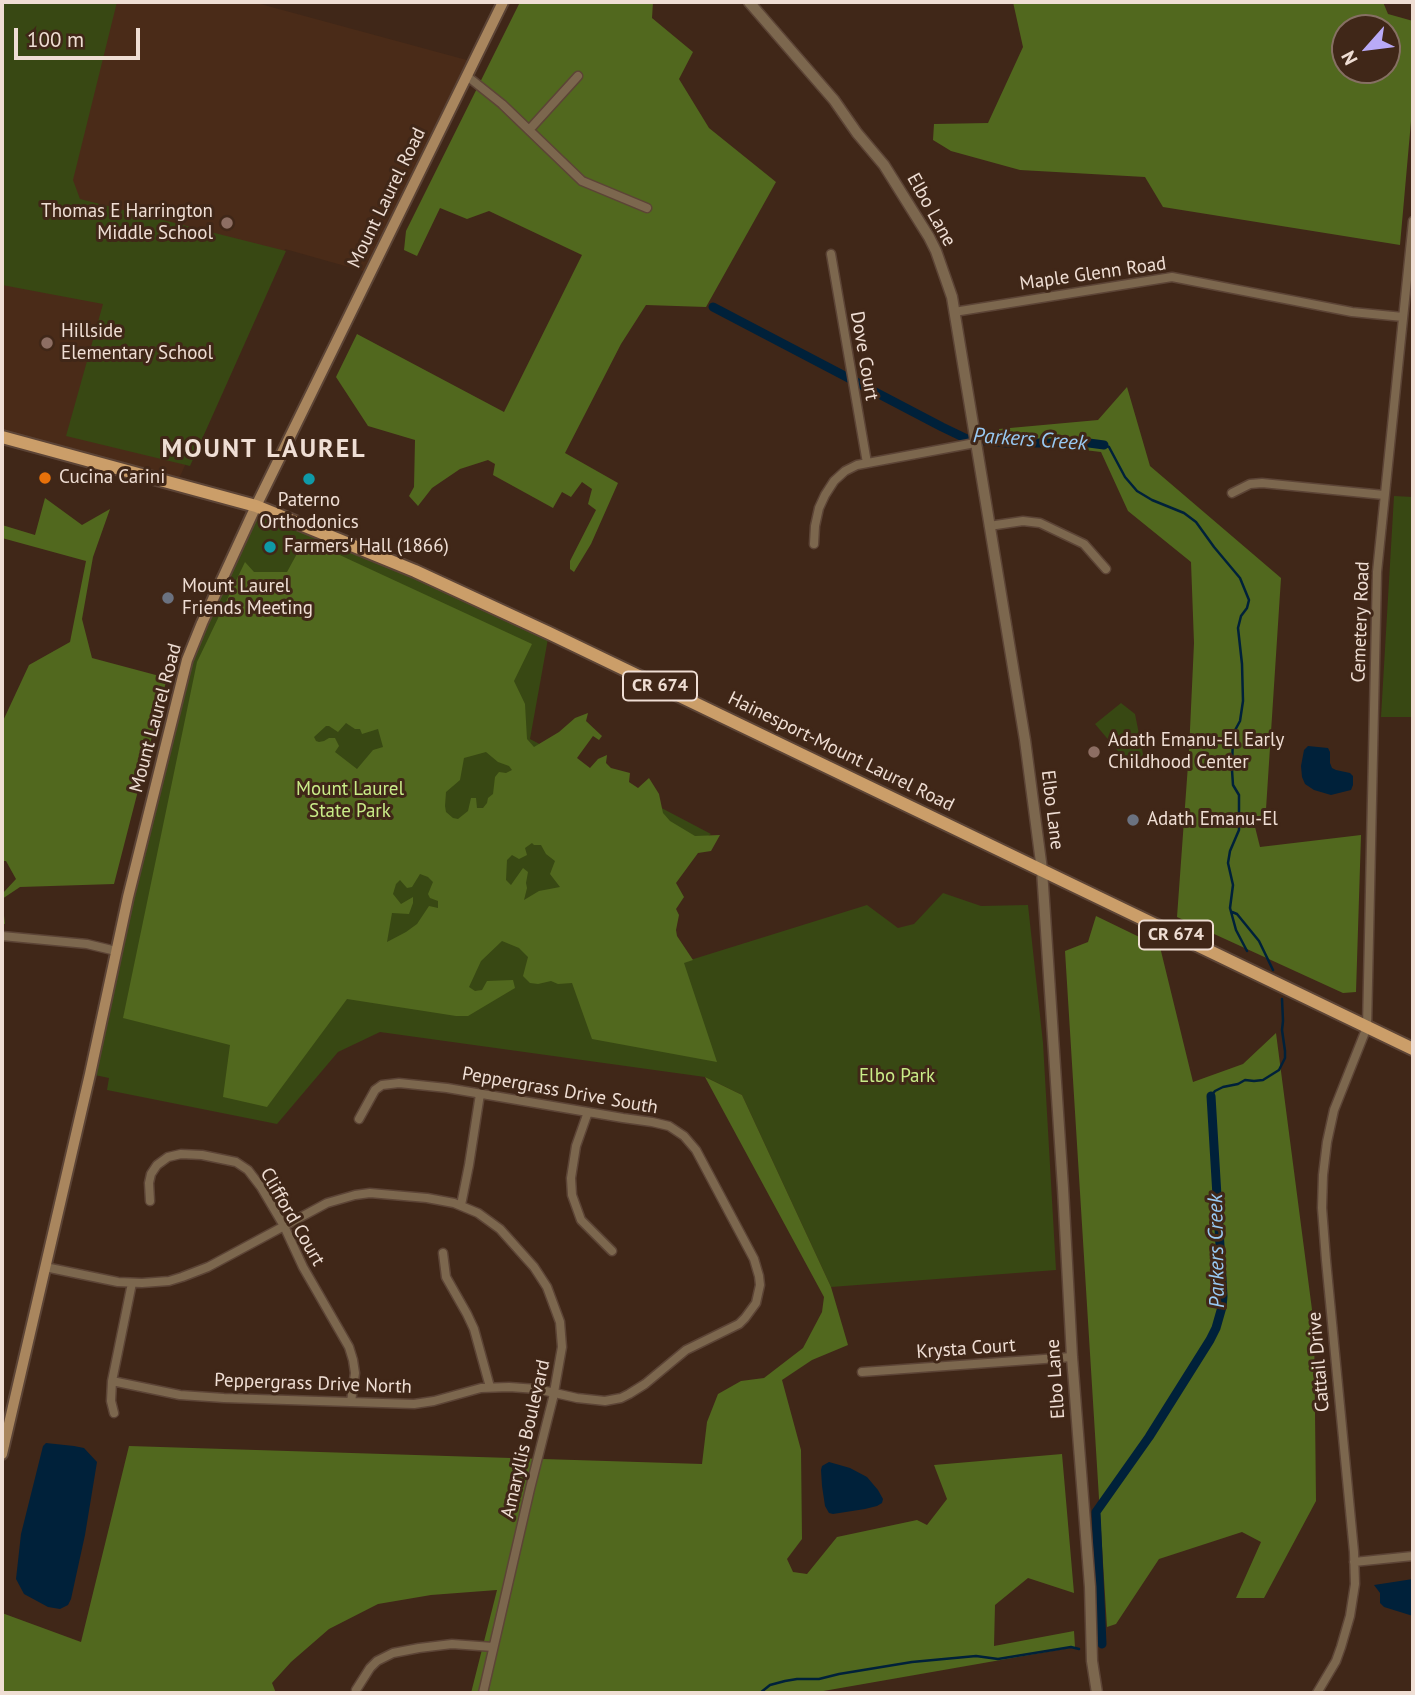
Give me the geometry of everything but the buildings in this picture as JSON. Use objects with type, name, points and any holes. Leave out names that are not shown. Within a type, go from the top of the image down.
[{"type":"main road","name":"Mount Laurel Road","points":[[2,1454],[116,951],[187,660],[256,506],[503,2]]},
{"type":"main road","name":"Hainesport-Mount Laurel Road","points":[[2,437],[256,506],[415,571],[1413,1049]]},
{"type":"street","name":"Elbo Lane","points":[[749,2],[834,100],[884,165],[923,225],[936,251],[952,297],[1025,740],[1042,870],[1072,1357],[1090,1587],[1092,1661],[1097,1693]]},
{"type":"street","points":[[467,76],[502,104],[582,180],[647,208]]},
{"type":"street","points":[[529,130],[578,76]]},
{"type":"street","name":"Cemetery Road","points":[[1367,1027],[1377,572],[1413,221]]},
{"type":"street","name":"Dove Court","points":[[831,254],[867,463]]},
{"type":"street","name":"Maple Glenn Road","points":[[954,312],[1172,277],[1352,312],[1403,317]]},
{"type":"street","points":[[814,544],[815,526],[824,495],[845,471],[857,465],[975,443]]},
{"type":"street","points":[[1232,493],[1250,484],[1262,483],[1384,495]]},
{"type":"street","points":[[989,526],[1023,521],[1040,523],[1084,544],[1106,569]]},
{"type":"street","points":[[2,936],[87,944],[116,951]]},
{"type":"street","name":"Cattail Drive","points":[[1317,1693],[1336,1661],[1346,1632],[1355,1584],[1325,1261],[1322,1183],[1334,1110],[1367,1027]]},
{"type":"street","name":"Peppergrass Drive South","points":[[359,1119],[375,1090],[390,1083],[408,1083],[660,1123],[684,1136],[702,1158],[758,1267],[760,1285],[756,1303],[738,1324],[686,1350],[629,1394],[612,1400],[598,1401],[554,1393]]},
{"type":"street","points":[[461,1205],[480,1094]]},
{"type":"street","points":[[588,1112],[576,1146],[571,1178],[572,1195],[581,1220],[612,1251]]},
{"type":"street","name":"Clifford Court","points":[[150,1201],[151,1174],[162,1160],[181,1154],[216,1157],[236,1162],[248,1170],[284,1226],[295,1253],[351,1354],[355,1373],[351,1402]]},
{"type":"street","name":"Amaryllis Boulevard","points":[[46,1267],[97,1279],[132,1283],[169,1280],[195,1273],[327,1203],[355,1195],[385,1194],[428,1198],[461,1205],[500,1229],[534,1267],[547,1287],[560,1322],[562,1347],[554,1393],[483,1693]]},
{"type":"street","points":[[443,1253],[446,1277],[474,1329],[490,1387]]},
{"type":"street","points":[[114,1413],[111,1401],[112,1381],[132,1283]]},
{"type":"street","name":"Krysta Court","points":[[862,1373],[1072,1357]]},
{"type":"street","name":"Peppergrass Drive North","points":[[112,1381],[188,1396],[392,1404],[424,1403],[490,1387],[525,1387],[554,1393]]},
{"type":"street","points":[[1354,1562],[1413,1556]]},
{"type":"street","points":[[356,1690],[377,1661],[393,1653],[452,1644],[493,1647]]},
{"type":"shaded area","name":"Thomas E Harrington Middle School","points":[[2,2],[253,2],[474,62],[370,273],[285,249],[176,485],[2,438]]},
{"type":"green space","points":[[2,2],[117,2],[73,180],[80,199],[286,251],[190,466],[66,436],[103,304],[2,285]]},
{"type":"green space","points":[[520,2],[653,2],[652,18],[693,52],[679,79],[709,128],[776,182],[706,307],[646,305],[621,344],[565,453],[618,483],[591,544],[574,572],[570,569],[570,561],[596,510],[588,504],[592,489],[582,482],[571,497],[562,492],[553,508],[493,475],[495,464],[488,460],[460,469],[432,488],[418,506],[409,496],[414,487],[415,440],[368,426],[336,377],[357,334],[504,412],[582,255],[489,211],[467,219],[440,208],[417,256],[404,250],[406,231]]},
{"type":"green space","points":[[1013,2],[1383,2],[1388,14],[1331,14],[1331,84],[1401,84],[1401,18],[1413,21],[1413,99],[1400,245],[1163,207],[1145,177],[1020,170],[951,151],[933,140],[934,124],[988,123],[1023,47]]},
{"type":"green space","points":[[1127,387],[1150,466],[1281,578],[1266,809],[1255,827],[1260,847],[1361,835],[1356,992],[1343,993],[1177,917],[1194,643],[1191,562],[1128,511],[1101,452],[1001,440],[999,429],[1098,420]]},
{"type":"green space","points":[[1394,496],[1413,497],[1413,717],[1381,717]]},
{"type":"green space","points":[[45,498],[82,525],[110,509],[93,557],[82,619],[92,658],[167,678],[114,884],[20,887],[2,899],[2,894],[16,879],[6,861],[2,861],[2,723],[29,665],[70,642],[86,561],[2,538],[2,525],[35,535]]},
{"type":"green space","name":"Mount Laurel State Park","points":[[256,506],[549,633],[530,739],[711,834],[655,876],[684,962],[867,905],[898,928],[914,924],[943,893],[981,906],[1028,905],[1043,1043],[1056,1270],[831,1287],[742,1095],[705,1077],[380,1032],[338,1052],[277,1124],[107,1090],[109,1078],[90,1074],[187,660]]},
{"type":"green space","name":"Mount Laurel State Park","points":[[305,539],[532,644],[514,681],[525,704],[527,739],[534,747],[559,732],[575,718],[588,713],[586,721],[602,736],[599,740],[593,736],[577,758],[590,768],[598,759],[607,755],[606,763],[611,768],[630,773],[629,782],[638,788],[649,778],[659,794],[663,813],[670,821],[695,836],[720,835],[711,851],[698,853],[676,883],[684,897],[676,909],[679,915],[677,936],[693,960],[684,963],[717,1062],[592,1039],[572,983],[530,983],[523,976],[528,957],[519,948],[502,941],[481,961],[469,987],[475,991],[482,990],[487,981],[513,980],[515,988],[468,1016],[347,999],[267,1107],[223,1097],[230,1045],[123,1018],[197,662],[245,562],[254,572],[287,572]],"holes":[[[346,723],[360,729],[362,734],[378,729],[383,747],[373,750],[357,769],[335,752],[339,746],[335,738],[319,742],[314,737],[326,726],[338,732]],[[486,752],[512,770],[499,772],[495,777],[493,794],[483,808],[477,808],[476,798],[471,798],[468,811],[458,819],[446,812],[446,792],[460,780],[464,758]],[[532,843],[541,845],[546,854],[555,861],[550,874],[560,887],[539,891],[524,900],[528,872],[523,868],[511,885],[506,880],[507,860],[512,855],[519,859],[527,855],[525,848]],[[420,874],[428,877],[433,882],[428,894],[430,898],[438,901],[438,908],[429,906],[417,924],[387,942],[392,913],[409,914],[413,903],[413,897],[401,904],[393,894],[396,884],[400,880],[407,888],[412,887]]]},
{"type":"green space","points":[[1121,703],[1135,714],[1143,754],[1141,762],[1133,769],[1095,724]]},
{"type":"green space","points":[[2,899],[5,924],[2,923]]},
{"type":"green space","points":[[1096,916],[1160,947],[1193,1082],[1243,1064],[1276,1033],[1314,1325],[1316,1501],[1264,1598],[1236,1598],[1261,1542],[1242,1532],[1159,1559],[1116,1624],[1107,1627],[1065,951],[1088,942]]},
{"type":"green space","points":[[705,1077],[742,1095],[831,1287],[848,1345],[812,1360],[782,1380],[801,1450],[802,1539],[787,1559],[793,1572],[807,1574],[837,1537],[917,1520],[927,1525],[947,1499],[934,1465],[1062,1454],[1074,1593],[1028,1578],[995,1605],[994,1646],[1074,1631],[1075,1647],[812,1693],[471,1693],[497,1590],[431,1595],[378,1604],[329,1629],[291,1662],[272,1683],[276,1693],[2,1693],[2,1613],[81,1642],[129,1446],[702,1464],[707,1422],[718,1394],[741,1381],[764,1378],[803,1348],[822,1312],[824,1297]]},
{"type":"water","points":[[1308,746],[1328,748],[1332,768],[1353,776],[1351,790],[1331,795],[1305,784],[1301,766],[1304,750]]},
{"type":"water","points":[[46,1443],[84,1448],[97,1462],[71,1599],[68,1605],[60,1609],[48,1607],[24,1594],[16,1579],[21,1534]]},
{"type":"water","points":[[829,1462],[850,1468],[867,1477],[878,1490],[883,1499],[882,1503],[865,1509],[829,1513],[825,1506],[821,1470],[822,1466]]},
{"type":"water","points":[[1413,1579],[1413,1616],[1384,1607],[1380,1603],[1380,1593],[1374,1585]]},
{"type":"waterway","name":"Parkers Creek","points":[[713,307],[967,439],[1007,443],[1104,445]]},
{"type":"waterway","name":"Parkers Creek","points":[[1104,445],[1109,447],[1125,477],[1137,491],[1184,513],[1196,522],[1240,578],[1249,600],[1238,628],[1243,701],[1240,721],[1233,734],[1232,770],[1233,785],[1239,795],[1239,830],[1228,863],[1233,885],[1230,908],[1236,930],[1247,951]]},
{"type":"waterway","name":"Parkers Creek","points":[[1232,912],[1237,914],[1259,941],[1273,970]]},
{"type":"waterway","name":"Parkers Creek","points":[[1211,1096],[1223,1087],[1245,1080],[1263,1080],[1279,1070],[1285,1058],[1282,999]]},
{"type":"waterway","name":"Parkers Creek","points":[[1102,1644],[1096,1512],[1149,1437],[1210,1340],[1222,1307],[1211,1096]]},
{"type":"waterway","name":"Parkers Creek","points":[[760,1693],[770,1685],[785,1681],[819,1679],[912,1662],[976,1656],[998,1659],[1071,1647],[1079,1649]]},
{"type":"place","name":"Thomas E Harrington Middle School","points":[[227,223]]},
{"type":"place","name":"Hillside Elementary School","points":[[47,343]]},
{"type":"place","name":"Cucina Carini","points":[[45,478]]},
{"type":"place","name":"Paterno Orthodonics","points":[[309,479]]},
{"type":"place","name":"Farmers' Hall (1866)","points":[[270,547]]},
{"type":"place","name":"Mount Laurel Friends Meeting","points":[[168,598]]},
{"type":"place","name":"Adath Emanu-El Early Childhood Center","points":[[1094,752]]},
{"type":"place","name":"Adath Emanu-El","points":[[1133,820]]},
{"type":"district","name":"MOUNT LAUREL","points":[[264,450]]},
{"type":"park label","name":"Elbo Park","points":[[897,1077]]}]
